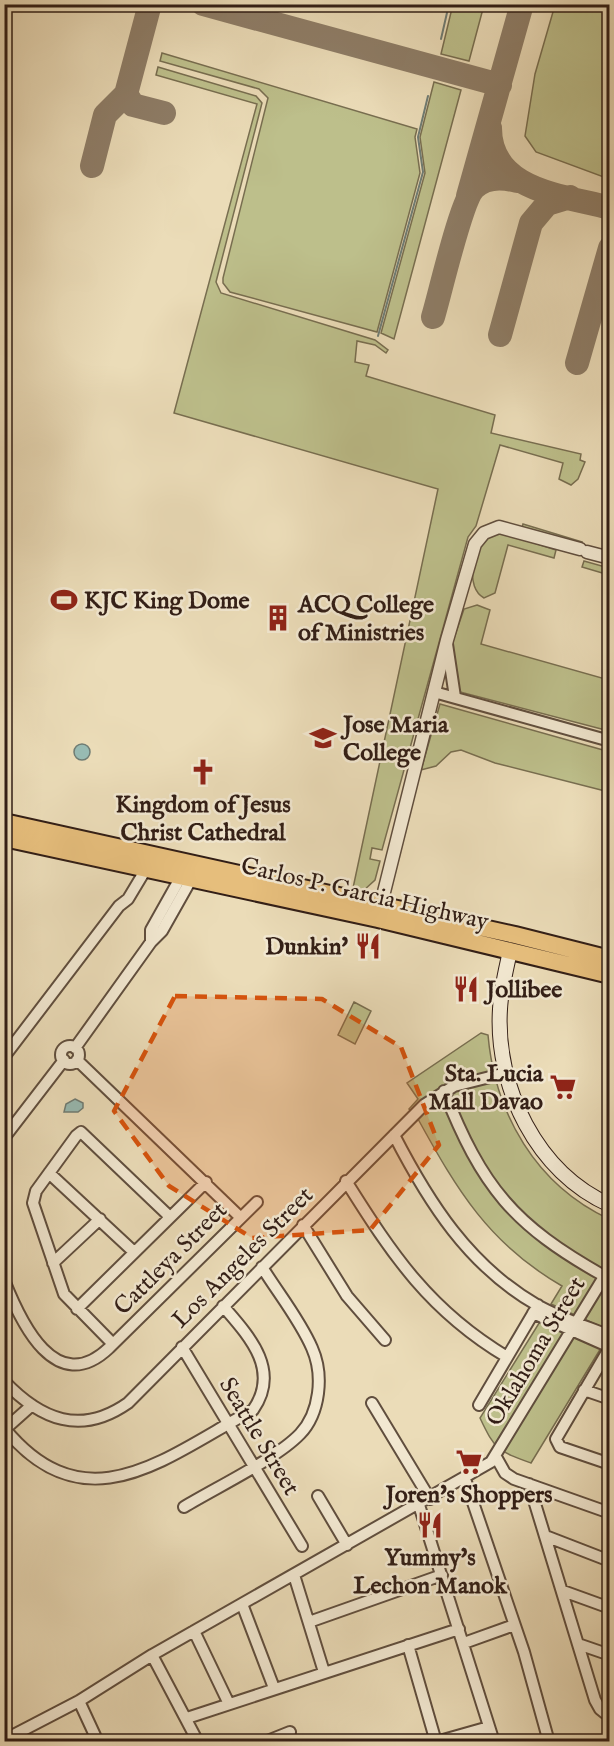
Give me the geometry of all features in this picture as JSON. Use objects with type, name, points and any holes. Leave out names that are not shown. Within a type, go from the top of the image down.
[{"type":"highway","name":"Carlos P. Garcia Highway","points":[[4,822],[189,871],[609,959]]},
{"type":"highway","name":"Carlos P. Garcia Highway","points":[[4,838],[143,868],[189,871]]},
{"type":"highway","name":"Carlos P. Garcia Highway","points":[[379,912],[510,951],[609,975]]},
{"type":"main road","points":[[510,951],[500,1010],[506,1073],[518,1109],[543,1149],[568,1179],[609,1206]]},
{"type":"street","points":[[379,912],[447,640],[473,549],[478,539],[487,531],[499,527],[510,528],[609,558]]},
{"type":"street","points":[[447,640],[455,697]]},
{"type":"street","points":[[434,692],[609,741]]},
{"type":"street","points":[[4,1057],[119,906],[143,868]]},
{"type":"street","points":[[75,1048],[151,942],[151,930],[189,871]]},
{"type":"street","points":[[75,1048],[64,1048],[61,1054],[64,1060],[72,1063],[77,1060]]},
{"type":"street","points":[[75,1048],[78,1054],[77,1060]]},
{"type":"street","points":[[4,1138],[64,1060]]},
{"type":"street","points":[[77,1060],[240,1217]]},
{"type":"street","name":"Los Angeles Street","points":[[4,1381],[32,1405],[74,1422],[99,1419],[128,1403],[424,1105],[444,1091],[462,1083],[506,1073]]},
{"type":"street","points":[[444,1091],[467,1146],[506,1203],[552,1245],[607,1272]]},
{"type":"street","points":[[113,1344],[64,1294],[33,1203],[36,1191],[81,1132],[169,1216]]},
{"type":"street","points":[[394,1135],[427,1195],[462,1243],[497,1279],[536,1309],[609,1347],[556,1441],[561,1446],[609,1464]]},
{"type":"street","points":[[49,1173],[134,1252]]},
{"type":"street","points":[[346,1181],[388,1247],[427,1296],[467,1331],[507,1358]]},
{"type":"street","points":[[77,1309],[206,1182]]},
{"type":"street","name":"Cattleya Street","points":[[4,1280],[26,1328],[60,1362],[70,1365],[88,1364],[113,1344],[257,1202]]},
{"type":"street","points":[[53,1263],[100,1219]]},
{"type":"street","points":[[303,1225],[347,1296],[386,1340]]},
{"type":"street","points":[[184,1507],[254,1466],[299,1435],[309,1422],[317,1400],[318,1365],[312,1348],[262,1267]]},
{"type":"street","name":"Oklahoma Street","points":[[496,1457],[607,1272]]},
{"type":"street","points":[[32,1405],[5,1429],[37,1462],[60,1473],[81,1479],[104,1478],[141,1471],[253,1410],[262,1397],[265,1380],[258,1351],[223,1306]]},
{"type":"street","points":[[479,1405],[536,1309]]},
{"type":"street","points":[[574,1327],[609,1336]]},
{"type":"street","name":"Seattle Street","points":[[182,1347],[302,1546]]},
{"type":"street","points":[[584,1390],[609,1400]]},
{"type":"street","points":[[372,1403],[430,1499]]},
{"type":"street","points":[[4,1740],[76,1703],[152,1655],[465,1479],[496,1457],[509,1476],[609,1513]]},
{"type":"street","points":[[465,1479],[514,1625],[549,1742]]},
{"type":"street","points":[[530,1484],[598,1705],[609,1717]]},
{"type":"street","points":[[318,1496],[347,1545]]},
{"type":"street","points":[[419,1505],[494,1742]]},
{"type":"street","points":[[548,1537],[609,1561]]},
{"type":"street","points":[[294,1575],[324,1672]]},
{"type":"street","points":[[309,1622],[442,1575]]},
{"type":"street","points":[[563,1591],[609,1608]]},
{"type":"street","points":[[242,1604],[274,1688]]},
{"type":"street","points":[[464,1643],[514,1625]]},
{"type":"street","points":[[187,1718],[459,1629]]},
{"type":"street","points":[[194,1631],[229,1704]]},
{"type":"street","points":[[408,1645],[436,1742],[489,1726]]},
{"type":"street","points":[[580,1645],[609,1654]]},
{"type":"street","points":[[152,1655],[198,1742]]},
{"type":"street","points":[[76,1703],[90,1742]]},
{"type":"street","points":[[76,1703],[98,1742]]},
{"type":"street","points":[[4,1732],[46,1712],[60,1711]]},
{"type":"street","points":[[265,1742],[290,1732]]},
{"type":"highlighted area","points":[[175,996],[322,999],[401,1047],[439,1145],[370,1230],[252,1238],[169,1186],[114,1111]]},
{"type":"green space","points":[[453,4],[484,5],[469,61],[441,54]]},
{"type":"green space","points":[[555,5],[609,5],[609,179],[536,152],[525,136],[535,74]]},
{"type":"green space","points":[[162,53],[417,129],[415,137],[420,173],[377,332],[230,292],[223,283],[268,98],[259,89],[160,61]]},
{"type":"green space","points":[[158,67],[256,96],[262,103],[216,282],[221,293],[375,340],[388,350],[386,353],[375,345],[357,341],[355,362],[369,365],[366,376],[495,415],[491,433],[581,454],[580,460],[585,462],[578,479],[571,485],[559,479],[563,463],[500,445],[476,526],[468,537],[382,850],[372,848],[370,859],[380,861],[375,880],[363,891],[353,888],[438,489],[174,413],[257,104],[156,75]]},
{"type":"green space","points":[[434,82],[461,90],[394,339],[381,333],[425,173],[420,137]]},
{"type":"green space","points":[[523,524],[582,542],[580,545],[522,528]]},
{"type":"green space","points":[[500,532],[556,550],[554,558],[508,545],[495,593],[484,598],[474,586],[474,560],[488,537]]},
{"type":"green space","points":[[584,561],[609,568],[609,575],[582,567]]},
{"type":"green space","points":[[477,605],[490,610],[481,644],[609,680],[609,731],[460,692],[451,647],[464,609]]},
{"type":"green space","points":[[440,704],[603,750],[609,755],[609,792],[495,763],[461,750],[451,752],[436,766],[421,770]]},
{"type":"green space","points":[[354,1002],[371,1011],[355,1044],[338,1035]]},
{"type":"green space","points":[[481,1033],[488,1035],[492,1064],[500,1092],[510,1119],[524,1144],[540,1167],[560,1187],[583,1205],[609,1219],[609,1330],[586,1320],[576,1336],[601,1348],[531,1463],[499,1448],[480,1418],[541,1320],[563,1331],[573,1314],[551,1304],[562,1286],[536,1270],[514,1252],[477,1213],[461,1192],[418,1119],[409,1109],[418,1099],[407,1083]]},
{"type":"water","points":[[79,744],[85,744],[90,752],[88,758],[79,760],[74,755],[74,749]]},
{"type":"water","points":[[75,1099],[83,1103],[83,1108],[78,1112],[64,1112],[66,1104]]},
{"type":"waterway","points":[[441,39],[449,4]]},
{"type":"waterway","points":[[378,336],[423,172],[418,137],[428,96]]},
{"type":"taxiway","points":[[92,166],[105,115],[126,94],[150,4]]},
{"type":"taxiway","points":[[203,4],[500,85]]},
{"type":"taxiway","points":[[468,196],[522,4]]},
{"type":"taxiway","points":[[126,94],[133,105],[164,113]]},
{"type":"taxiway","points":[[490,128],[493,149],[502,165],[516,178],[551,194],[610,208]]},
{"type":"taxiway","points":[[433,317],[457,228],[469,196],[474,188],[489,179],[517,181]]},
{"type":"taxiway","points":[[500,335],[531,223],[547,204],[570,197]]},
{"type":"taxiway","points":[[577,363],[610,248]]},
{"type":"place","name":"KJC King Dome","points":[[64,600]]},
{"type":"place","name":"ACQ College of Ministries","points":[[278,618]]},
{"type":"place","name":"Jose Maria College","points":[[323,738]]},
{"type":"place","name":"Kingdom of Jesus Christ Cathedral","points":[[203,772]]},
{"type":"place","name":"Dunkin'","points":[[368,946]]},
{"type":"place","name":"Jollibee","points":[[466,989]]},
{"type":"place","name":"Sta. Lucia Mall Davao","points":[[563,1087]]},
{"type":"place","name":"Joren's Shoppers","points":[[469,1462]]},
{"type":"place","name":"Yummy's Lechon Manok","points":[[430,1525]]}]
